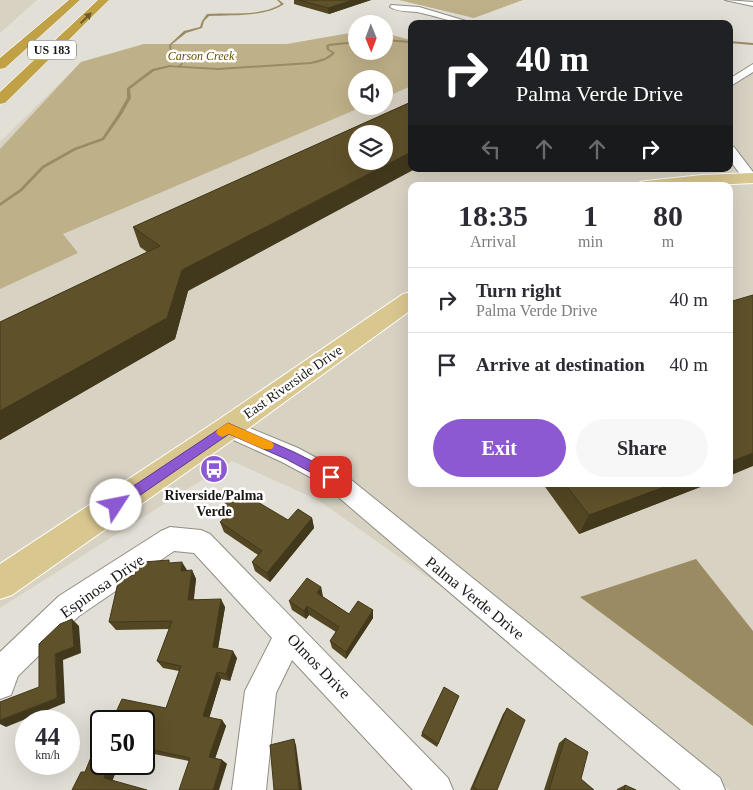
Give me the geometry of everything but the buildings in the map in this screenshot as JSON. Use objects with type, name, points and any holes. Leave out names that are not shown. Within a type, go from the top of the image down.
[{"type":"highway","name":"US 183","points":[[0,65],[75,0]]},
{"type":"highway","name":"US 183","points":[[0,100],[104,0]]},
{"type":"highway","points":[[38,32],[71,32]]},
{"type":"main road","points":[[683,182],[752,178]]},
{"type":"main road","name":"East Riverside Drive","points":[[0,583],[228,428],[408,301]]},
{"type":"street","points":[[729,0],[753,4]]},
{"type":"street","points":[[394,7],[419,10],[457,20]]},
{"type":"street","points":[[733,81],[753,67]]},
{"type":"street","points":[[733,155],[752,178]]},
{"type":"street","name":"Palma Verde Drive","points":[[228,428],[290,455],[331,477],[708,790]]},
{"type":"street","name":"Espinosa Drive","points":[[0,684],[7,666],[68,606],[170,539],[201,542]]},
{"type":"street","name":"Olmos Drive","points":[[201,542],[436,790]]},
{"type":"street","points":[[249,790],[261,691],[289,635]]},
{"type":"shaded area","points":[[0,0],[37,0],[0,33]]},
{"type":"shaded area","points":[[399,0],[523,0],[474,18]]},
{"type":"shaded area","points":[[348,33],[348,60],[393,60],[393,47],[408,41],[408,172],[733,172],[733,81],[753,68],[753,790],[730,790],[318,500],[232,461],[0,608],[0,142],[81,62],[144,44],[287,44]]},
{"type":"shaded area","points":[[348,33],[348,60],[393,60],[393,35],[408,39],[408,87],[393,94],[393,70],[348,70],[348,113],[63,234],[78,253],[0,289],[0,149],[81,62],[144,44],[287,44]]},
{"type":"shaded area","points":[[696,559],[753,631],[753,726],[580,597]]},
{"type":"waterway","points":[[178,66],[182,64],[182,59],[171,52],[170,45],[185,32],[201,27],[208,15],[269,10],[283,4],[278,0]]},
{"type":"waterway","name":"Carson Creek","points":[[393,41],[408,42]]},
{"type":"waterway","name":"Carson Creek","points":[[733,42],[753,44]]},
{"type":"waterway","name":"Carson Creek","points":[[0,205],[21,190],[43,167],[75,149],[103,139],[129,98],[128,89],[153,70],[170,66],[218,69],[311,63],[324,60],[334,53],[327,46],[348,43]]},
{"type":"slow traffic","points":[[222,432],[228,428],[267,445]]},
{"type":"place","name":"Riverside/Palma Verde","points":[[214,469]]},
{"type":"route","points":[[116,505],[228,428],[290,455],[331,477]]}]
